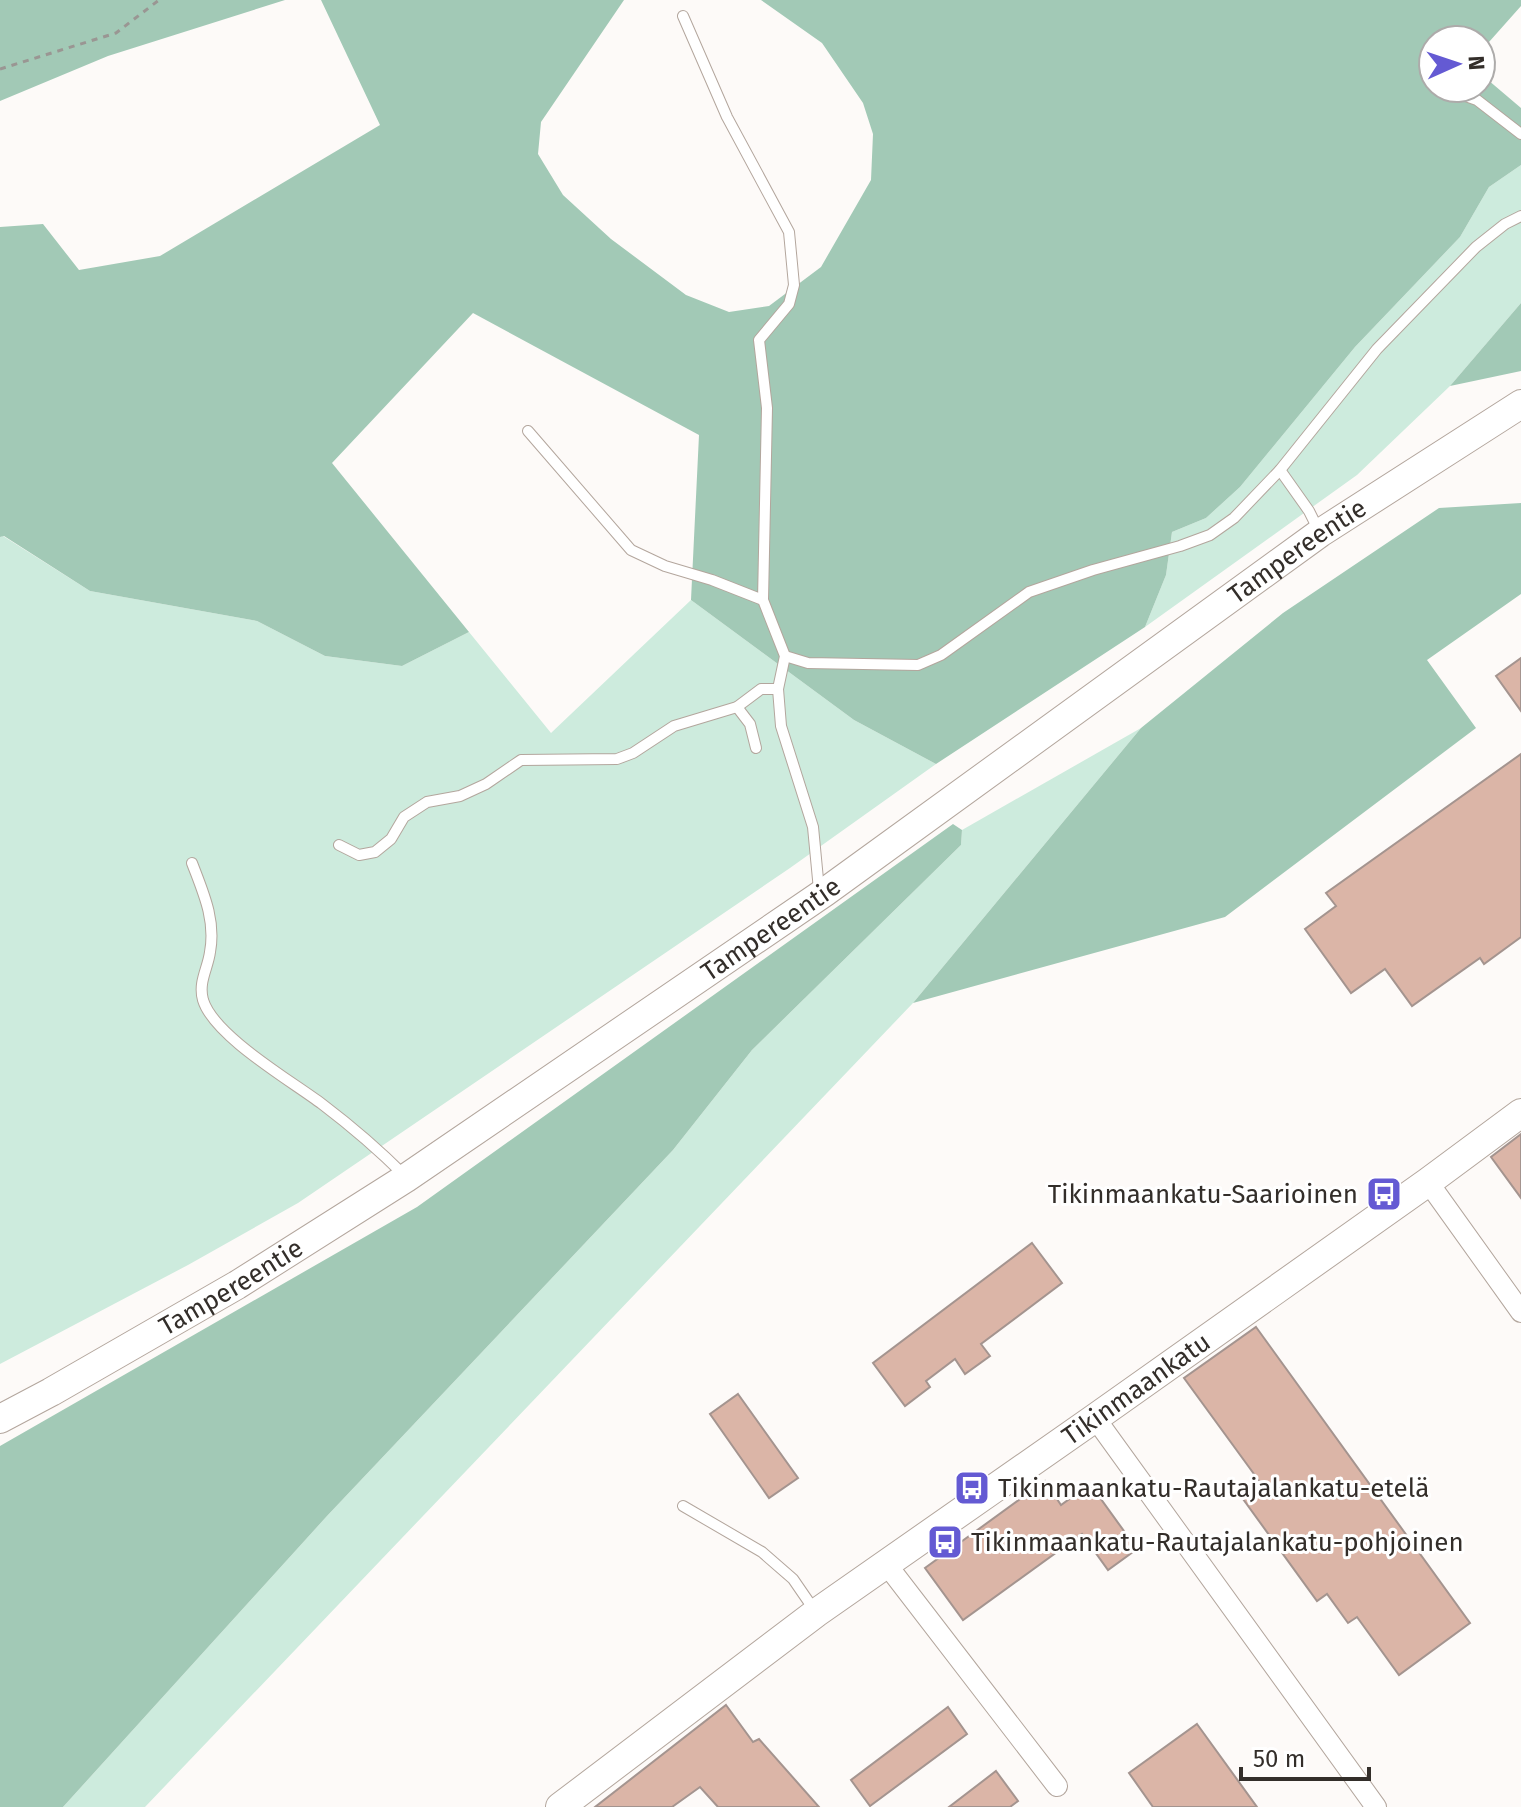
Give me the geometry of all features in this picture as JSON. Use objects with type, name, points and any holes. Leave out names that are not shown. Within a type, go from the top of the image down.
[{"type":"main road","name":"Tampereentie","points":[[0,1419],[237,1285],[406,1178],[820,896],[1320,533],[1521,404]]},
{"type":"main road","name":"Tikinmaankatu","points":[[560,1807],[816,1613],[1428,1182],[1521,1113]]},
{"type":"street","points":[[1428,1182],[1521,1312]]},
{"type":"street","points":[[1095,1418],[1376,1807]]},
{"type":"street","points":[[887,1565],[1057,1786]]},
{"type":"lane","points":[[683,16],[727,117],[789,232],[794,285],[789,304],[759,340],[767,408],[763,600],[785,656],[778,689],[781,726],[813,827],[820,896]]},
{"type":"lane","points":[[1482,104],[1521,134]]},
{"type":"lane","points":[[785,656],[808,663],[918,665],[941,655],[1029,592],[1210,535],[1234,518],[1280,470],[1377,349],[1476,247],[1505,224],[1521,216]]},
{"type":"lane","points":[[528,431],[631,550],[665,566],[763,600]]},
{"type":"lane","points":[[1280,470],[1309,511],[1320,533]]},
{"type":"lane","points":[[339,845],[359,855],[375,852],[391,839],[404,817],[427,802],[460,796],[486,784],[521,760],[617,759],[633,753],[674,726],[737,707],[761,689],[778,689]]},
{"type":"lane","points":[[737,707],[750,724],[756,748]]},
{"type":"lane","points":[[192,863],[209,908],[212,929],[210,952],[201,984],[203,1000],[211,1017],[229,1036],[322,1104],[383,1154],[406,1178]]},
{"type":"lane","points":[[683,1506],[762,1552],[793,1579],[816,1613]]},
{"type":"path","points":[[0,69],[116,33],[159,0]]},
{"type":"green space","points":[[0,0],[285,0],[108,56],[0,101]]},
{"type":"green space","points":[[321,0],[624,0],[541,122],[538,154],[563,195],[611,239],[686,295],[729,312],[769,306],[821,267],[871,180],[873,134],[863,103],[822,43],[761,0],[1521,0],[1521,6],[1497,33],[1497,24],[1417,24],[1417,104],[1497,104],[1497,88],[1521,108],[1521,165],[1489,187],[1460,237],[1355,347],[1240,487],[1206,518],[1172,532],[1166,575],[1145,627],[936,764],[854,720],[691,600],[699,435],[473,313],[332,463],[469,632],[402,666],[325,656],[257,621],[90,591],[4,536],[0,537],[0,227],[43,224],[79,270],[160,256],[380,125]]},
{"type":"green space","points":[[1521,165],[1521,303],[1450,386],[1357,475],[1145,627],[1166,575],[1172,532],[1206,518],[1240,487],[1355,347],[1460,237],[1489,187]]},
{"type":"green space","points":[[1521,303],[1521,371],[1450,386]]},
{"type":"green space","points":[[1521,503],[1521,594],[1427,660],[1476,728],[1225,917],[913,1003],[1141,728],[1283,613],[1439,508]]},
{"type":"green space","points":[[3,536],[90,591],[257,621],[325,656],[402,666],[469,632],[551,733],[691,600],[854,720],[936,764],[790,868],[298,1203],[0,1364],[0,537]]},
{"type":"green space","points":[[1141,728],[913,1003],[145,1807],[63,1807],[327,1516],[673,1150],[752,1050],[961,845],[962,830]]},
{"type":"green space","points":[[953,824],[962,830],[961,845],[752,1050],[673,1150],[327,1516],[63,1807],[0,1807],[0,1446],[417,1207]]},
{"type":"building","points":[[1521,658],[1521,711],[1496,676]]},
{"type":"building","points":[[1521,754],[1521,937],[1484,964],[1480,958],[1412,1006],[1385,969],[1351,993],[1305,929],[1336,906],[1326,893]]},
{"type":"building","points":[[1521,1134],[1521,1198],[1491,1157]]},
{"type":"building","points":[[1032,1243],[1062,1283],[981,1344],[990,1356],[965,1374],[955,1359],[926,1381],[930,1387],[905,1406],[873,1363]]},
{"type":"building","points":[[1256,1327],[1470,1623],[1399,1675],[1357,1617],[1348,1623],[1327,1594],[1317,1601],[1243,1499],[1262,1485],[1184,1378]]},
{"type":"building","points":[[738,1394],[798,1478],[769,1498],[710,1414]]},
{"type":"building","points":[[1045,1481],[1061,1505],[1090,1484],[1137,1549],[1108,1570],[1082,1534],[963,1620],[925,1568]]},
{"type":"building","points":[[726,1705],[753,1742],[759,1739],[819,1807],[718,1807],[700,1787],[672,1807],[595,1807]]},
{"type":"building","points":[[948,1707],[967,1734],[870,1806],[851,1780]]},
{"type":"building","points":[[1197,1724],[1257,1807],[1153,1807],[1129,1773]]},
{"type":"building","points":[[996,1771],[1018,1801],[1010,1807],[949,1807]]},
{"type":"place","name":"Tikinmaankatu-Saarioinen","points":[[1384,1194]]},
{"type":"place","name":"Tikinmaankatu-Rautajalankatu-etelä","points":[[972,1488]]},
{"type":"place","name":"Tikinmaankatu-Rautajalankatu-pohjoinen","points":[[945,1542]]}]
